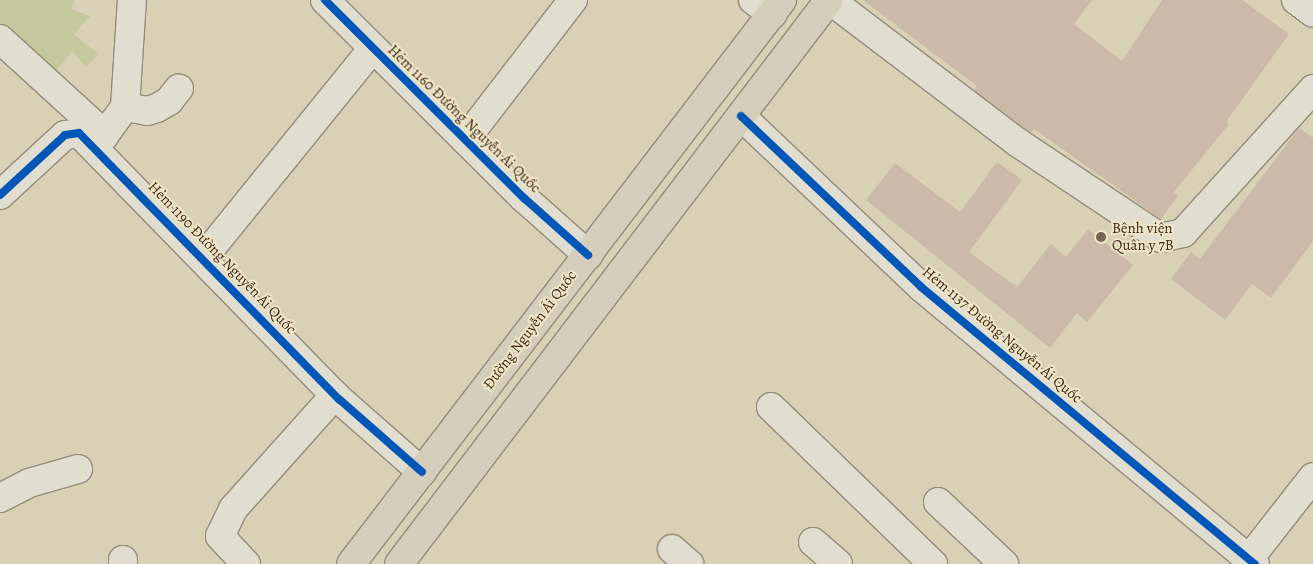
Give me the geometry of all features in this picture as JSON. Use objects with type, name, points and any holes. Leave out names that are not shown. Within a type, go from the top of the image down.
[{"type":"main road","points":[[399,564],[829,0]]},
{"type":"main road","name":"Đường Nguyễn Ái Quốc","points":[[351,564],[588,255],[769,5]]},
{"type":"street","points":[[0,39],[100,141],[126,107],[132,0]]},
{"type":"street","name":"Hẻm 1160 Đường Nguyễn Ái Quốc","points":[[325,0],[465,140],[588,255]]},
{"type":"street","points":[[465,140],[574,0]]},
{"type":"street","points":[[829,0],[1017,142],[1161,238],[1183,233],[1313,89]]},
{"type":"street","points":[[1296,0],[1313,13]]},
{"type":"street","points":[[203,258],[372,48]]},
{"type":"street","points":[[126,107],[147,111],[157,108],[169,101],[179,88]]},
{"type":"street","name":"Hẻm 1137 Đường Nguyễn Ái Quốc","points":[[741,116],[921,287],[1252,562]]},
{"type":"street","name":"Hẻm 1190 Đường Nguyễn Ái Quốc","points":[[0,196],[69,132],[79,133],[100,141],[203,258],[335,394],[422,472]]},
{"type":"street","points":[[246,564],[220,536],[233,509],[335,394]]},
{"type":"street","points":[[771,407],[933,564]]},
{"type":"street","points":[[0,498],[29,483],[78,469]]},
{"type":"street","points":[[1252,562],[1313,478]]},
{"type":"street","points":[[938,502],[1004,564]]},
{"type":"street","points":[[814,542],[838,564]]},
{"type":"green space","points":[[0,0],[75,0],[71,9],[90,16],[74,34],[98,54],[86,67],[72,51],[52,76],[0,29]]},
{"type":"building","points":[[863,0],[1092,0],[1074,24],[1122,61],[1162,0],[1242,0],[1289,34],[1226,122],[1229,124],[1174,192],[1178,196],[1161,219],[1034,129],[1031,132],[1026,129],[974,90],[977,86]]},
{"type":"building","points":[[1299,128],[1313,138],[1313,241],[1271,298],[1252,284],[1225,320],[1171,279],[1191,252],[1200,259]]},
{"type":"building","points":[[997,162],[1022,180],[969,252],[1017,287],[1051,244],[1066,257],[1088,229],[1133,265],[1087,322],[1077,313],[1050,348],[866,200],[895,163],[960,212]]},
{"type":"cycle path","points":[[325,0],[524,198],[588,255]]},
{"type":"cycle path","points":[[741,116],[921,287],[1255,564]]},
{"type":"cycle path","points":[[0,195],[65,135],[79,133],[340,400],[422,472]]},
{"type":"place","name":"Bệnh viện Quân y 7B","points":[[1101,237]]}]
